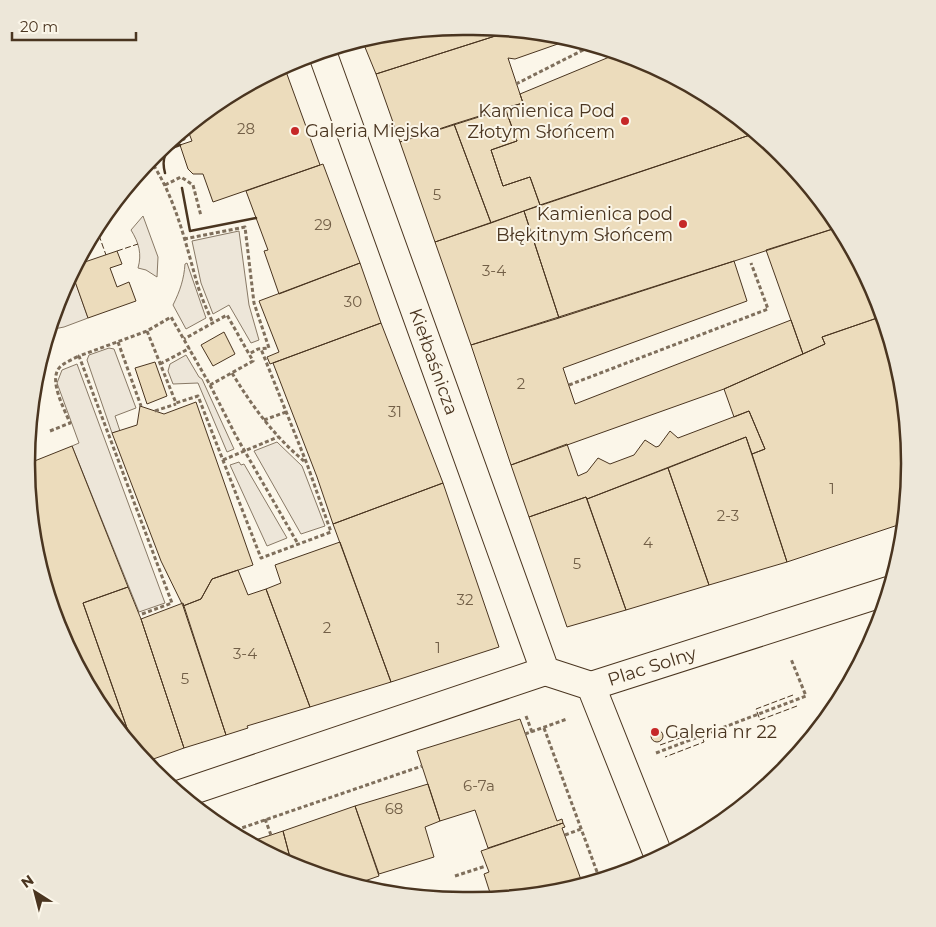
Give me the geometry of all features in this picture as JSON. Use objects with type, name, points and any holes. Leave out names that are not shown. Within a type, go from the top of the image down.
[{"type":"street","name":"Kiełbaśnicza","points":[[324,59],[545,671]]},
{"type":"street","name":"Plac Solny","points":[[656,850],[595,697],[777,626],[880,593]]},
{"type":"street","points":[[188,792],[545,671],[595,697]]},
{"type":"path","points":[[516,84],[583,50]]},
{"type":"path","points":[[154,168],[170,196],[197,285],[212,323]]},
{"type":"path","points":[[165,185],[181,177],[193,185],[201,216]]},
{"type":"path","points":[[184,239],[245,227],[254,303],[270,348],[258,349],[249,354]]},
{"type":"path","points":[[569,385],[768,309],[751,263]]},
{"type":"path","points":[[184,339],[227,315],[253,361],[210,385]]},
{"type":"path","points":[[50,431],[70,423],[55,382],[56,373],[61,366],[79,356],[147,331],[171,317],[298,544]]},
{"type":"path","points":[[147,331],[176,403]]},
{"type":"path","points":[[118,342],[141,406]]},
{"type":"path","points":[[160,364],[190,348]]},
{"type":"path","points":[[155,411],[198,396],[261,558],[331,532],[306,462],[261,349]]},
{"type":"path","points":[[79,356],[172,604],[142,614]]},
{"type":"path","points":[[232,373],[264,420],[306,462]]},
{"type":"path","points":[[264,420],[286,412]]},
{"type":"path","points":[[223,460],[278,436]]},
{"type":"path","points":[[662,751],[806,696],[777,626]]},
{"type":"path","points":[[525,734],[544,728],[595,697]]},
{"type":"path","points":[[544,728],[597,873]]},
{"type":"path","points":[[239,829],[422,766]]},
{"type":"path","points":[[265,819],[270,835]]},
{"type":"path","points":[[565,835],[581,829]]},
{"type":"path","points":[[455,876],[486,866]]},
{"type":"shaded area","points":[[143,216],[158,257],[157,277],[146,270],[138,268],[139,249],[131,230]]},
{"type":"shaded area","points":[[239,231],[249,305],[259,340],[251,343],[229,305],[213,314],[201,283],[192,241]]},
{"type":"shaded area","points":[[187,263],[206,318],[186,329],[173,305],[184,275],[185,264]]},
{"type":"shaded area","points":[[76,282],[88,318],[57,328]]},
{"type":"shaded area","points":[[109,348],[114,349],[136,408],[115,416],[120,431],[112,433],[87,360],[89,355]]},
{"type":"shaded area","points":[[186,355],[202,379],[234,449],[227,452],[198,383],[173,384],[168,371],[170,364]]},
{"type":"shaded area","points":[[77,364],[165,603],[139,612],[72,446],[79,443],[57,383],[62,370]]},
{"type":"shaded area","points":[[277,442],[302,466],[325,526],[301,534],[254,451]]},
{"type":"shaded area","points":[[239,462],[241,465],[244,464],[287,538],[267,546],[230,465]]},
{"type":"building","points":[[435,36],[496,36],[376,74],[365,47],[380,43]]},
{"type":"building","points":[[496,36],[559,44],[515,59],[508,58],[523,103],[400,142],[376,74]]},
{"type":"building","name":"Kamienica Pod Złotym Słońcem","points":[[608,57],[662,79],[687,92],[711,107],[748,136],[540,205],[530,177],[503,186],[491,150],[517,141],[505,108],[523,103],[520,94]]},
{"type":"building","points":[[287,74],[320,165],[213,202],[203,174],[193,174],[188,169],[180,145],[192,141],[189,134],[225,107],[249,92]]},
{"type":"building","points":[[505,108],[517,141],[491,150],[503,186],[530,177],[540,205],[491,223],[454,124]]},
{"type":"building","points":[[454,124],[491,223],[435,242],[400,142]]},
{"type":"building","name":"Kamienica pod Błękitnym Słońcem","points":[[748,136],[795,181],[832,229],[559,318],[524,211]]},
{"type":"building","points":[[323,164],[360,263],[279,294],[264,251],[268,250],[246,191]]},
{"type":"building","points":[[524,211],[559,318],[471,345],[435,242]]},
{"type":"building","points":[[832,229],[857,274],[875,319],[822,337],[825,344],[803,354],[766,250]]},
{"type":"building","points":[[117,251],[122,264],[110,268],[117,287],[129,282],[136,301],[88,318],[75,283],[85,262]]},
{"type":"building","points":[[734,261],[747,301],[563,368],[575,404],[791,320],[803,354],[724,389],[511,465],[471,345]]},
{"type":"building","points":[[360,263],[381,323],[270,364],[267,357],[279,352],[259,301]]},
{"type":"building","points":[[875,319],[893,380],[900,435],[900,492],[896,526],[787,562],[752,454],[765,449],[749,411],[734,417],[724,389],[825,344],[822,337]]},
{"type":"building","points":[[381,323],[443,483],[333,524],[273,363]]},
{"type":"building","points":[[224,332],[235,354],[213,366],[201,345]]},
{"type":"building","points":[[155,362],[167,396],[147,404],[135,368]]},
{"type":"building","points":[[196,402],[253,565],[212,579],[201,599],[183,606],[161,561],[112,433],[137,425],[140,406],[164,414]]},
{"type":"building","points":[[749,411],[765,449],[752,454],[746,437],[587,499],[586,497],[529,517],[511,465],[567,444],[578,476],[587,472],[598,458],[610,464],[634,455],[645,440],[656,447],[659,446],[670,431],[678,438]]},
{"type":"building","points":[[746,437],[787,562],[709,585],[668,468]]},
{"type":"building","points":[[72,446],[128,587],[83,603],[127,728],[107,702],[92,678],[79,653],[58,601],[43,547],[36,492],[35,461]]},
{"type":"building","points":[[668,468],[709,585],[626,610],[587,499]]},
{"type":"building","points":[[443,483],[499,647],[391,682],[333,524]]},
{"type":"building","points":[[586,497],[626,610],[567,627],[529,517]]},
{"type":"building","points":[[340,542],[391,682],[310,707],[266,589],[281,583],[275,565]]},
{"type":"building","points":[[238,570],[248,595],[266,589],[310,707],[247,726],[248,728],[226,735],[183,606],[201,599],[212,579]]},
{"type":"building","points":[[128,587],[141,619],[184,748],[154,759],[127,728],[83,603]]},
{"type":"building","points":[[183,603],[226,735],[184,748],[141,619]]},
{"type":"building","points":[[520,719],[557,821],[562,819],[563,823],[488,848],[475,810],[440,821],[417,751]]},
{"type":"building","points":[[655,730],[659,730],[663,736],[659,742],[655,742],[651,738],[651,734]]},
{"type":"building","points":[[428,784],[440,821],[425,827],[434,857],[379,874],[355,806]]},
{"type":"building","points":[[355,806],[379,876],[366,880],[326,869],[289,854],[283,831]]},
{"type":"building","points":[[563,823],[565,827],[562,828],[580,878],[556,884],[490,891],[484,874],[489,872],[481,851]]},
{"type":"building","points":[[283,831],[289,854],[257,839]]},
{"type":"fence","points":[[100,237],[106,255]]},
{"type":"fence","points":[[117,251],[138,244]]},
{"type":"fence","points":[[793,695],[756,709],[760,720],[797,706]]},
{"type":"fence","points":[[660,745],[700,731],[704,742],[665,757]]},
{"type":"wall","points":[[175,147],[180,145]]},
{"type":"wall","points":[[164,158],[165,173]]},
{"type":"wall","points":[[182,188],[190,231],[256,218]]},
{"type":"place","name":"Kamienica Pod Złotym Słońcem","points":[[625,121]]},
{"type":"place","name":"Galeria Miejska","points":[[295,131]]},
{"type":"place","name":"Kamienica pod Błękitnym Słońcem","points":[[683,224]]},
{"type":"place","name":"Galeria nr 22","points":[[655,732]]}]
